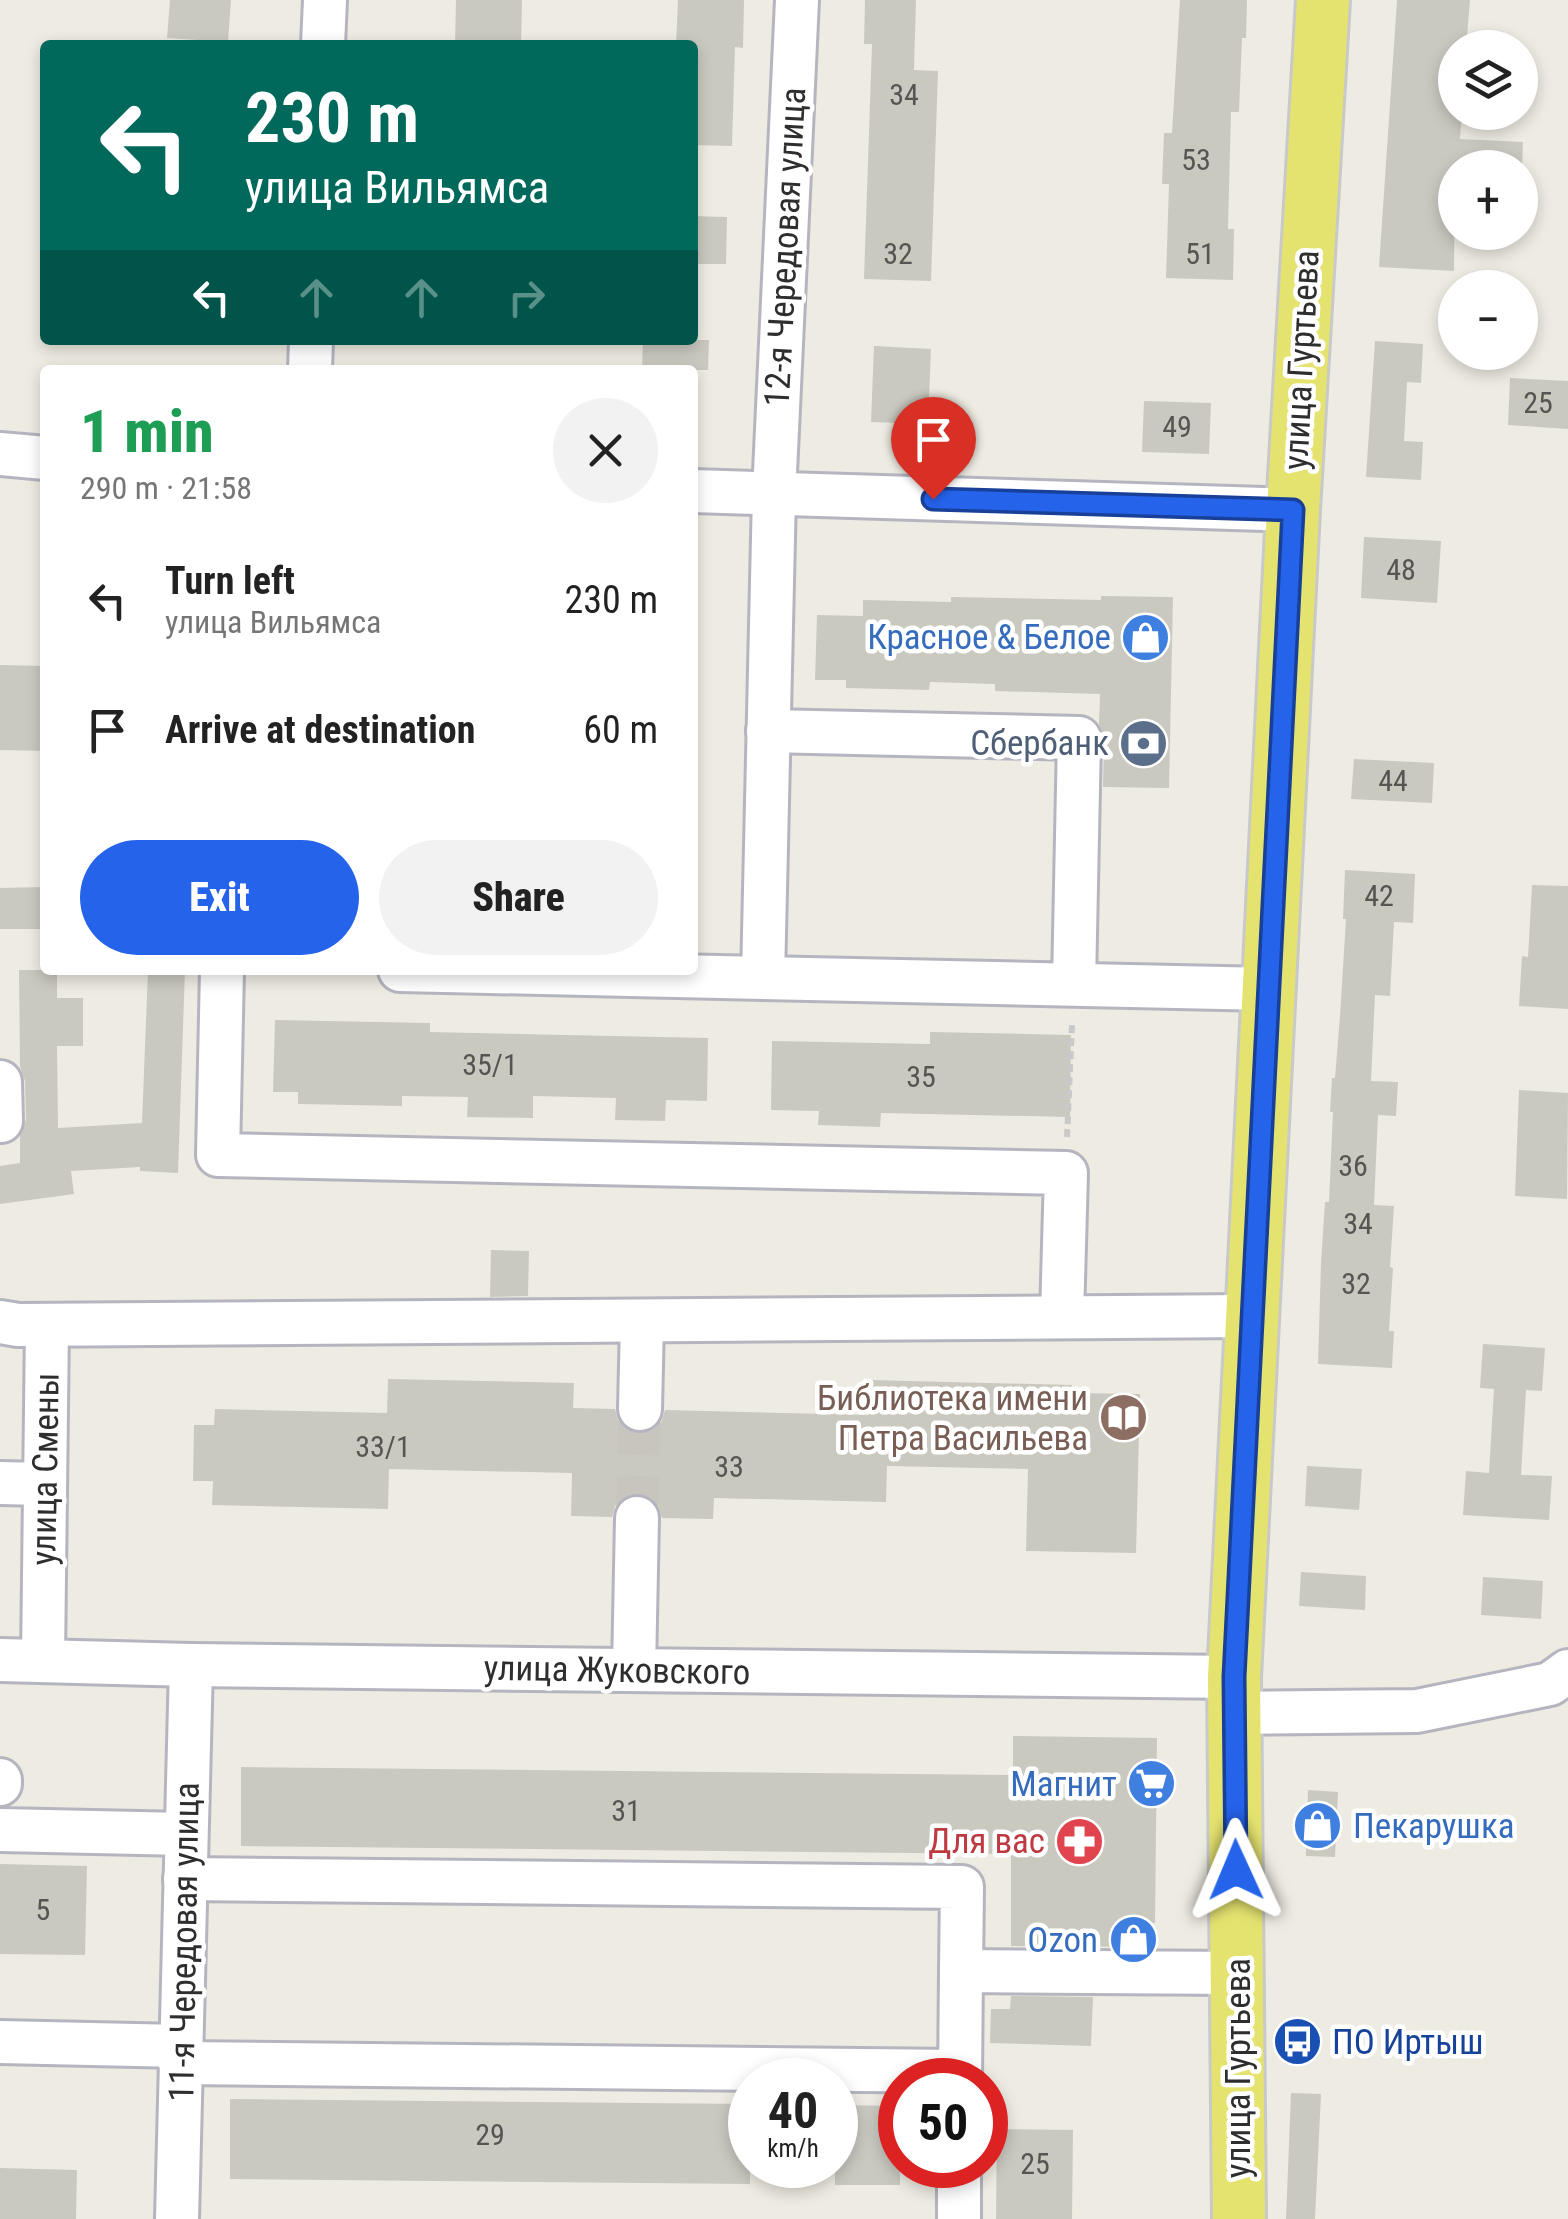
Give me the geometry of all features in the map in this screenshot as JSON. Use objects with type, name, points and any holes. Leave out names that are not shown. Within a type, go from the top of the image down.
[{"type":"main road","name":"улица Гуртьева","points":[[1239,2219],[1233,1695],[1322,0]]},
{"type":"street","points":[[323,40],[325,0]]},
{"type":"street","name":"12-я Чередовая улица","points":[[763,978],[774,494],[797,0]]},
{"type":"street","points":[[0,454],[40,458]]},
{"type":"street","points":[[698,491],[1293,510]]},
{"type":"street","points":[[768,731],[1078,738],[1074,984]]},
{"type":"street","points":[[222,975],[218,1155],[1066,1173],[1062,1317]]},
{"type":"street","points":[[627,975],[1268,989]]},
{"type":"street","points":[[0,1082],[1,1121]]},
{"type":"street","points":[[47,1325],[1251,1316]]},
{"type":"street","points":[[640,1410],[642,1320]]},
{"type":"street","name":"улица Смены","points":[[0,1322],[47,1325],[44,1660]]},
{"type":"street","points":[[0,1483],[45,1484]]},
{"type":"street","points":[[634,1670],[637,1518]]},
{"type":"street","name":"улица Жуковского","points":[[0,1660],[634,1670],[1233,1695],[1417,1711],[1550,1684],[1568,1671]]},
{"type":"street","name":"11-я Чередовая улица","points":[[177,2219],[191,1665]]},
{"type":"street","points":[[0,1830],[186,1834]]},
{"type":"street","points":[[185,1879],[962,1886],[960,2058]]},
{"type":"street","points":[[961,1972],[1238,1973]]},
{"type":"street","points":[[0,2042],[181,2054],[878,2073]]},
{"type":"street","points":[[959,2188],[959,2219]]},
{"type":"path","points":[[1066,1173],[1074,984]]},
{"type":"building","points":[[170,0],[231,0],[228,40],[167,38]]},
{"type":"building","points":[[456,0],[522,0],[521,40],[455,40]]},
{"type":"building","points":[[678,0],[744,0],[743,48],[735,47],[732,146],[698,145],[698,40],[676,40]]},
{"type":"building","points":[[865,0],[916,0],[914,70],[938,71],[931,281],[864,279],[872,44],[864,44]]},
{"type":"building","points":[[1180,0],[1247,0],[1239,112],[1231,112],[1228,229],[1234,229],[1233,280],[1166,278],[1169,184],[1162,184],[1164,133],[1172,133]]},
{"type":"building","points":[[1397,0],[1470,0],[1468,30],[1438,30],[1438,130],[1461,130],[1460,139],[1523,142],[1523,150],[1438,150],[1438,250],[1454,250],[1454,270],[1379,267]]},
{"type":"building","points":[[698,216],[727,217],[726,264],[698,264]]},
{"type":"building","points":[[698,340],[709,340],[708,370],[698,370],[698,365],[642,365],[643,345],[698,345]]},
{"type":"building","points":[[1375,341],[1423,344],[1421,383],[1407,382],[1404,441],[1423,442],[1421,480],[1366,477]]},
{"type":"building","points":[[874,346],[931,349],[928,424],[871,422]]},
{"type":"building","points":[[1510,378],[1568,381],[1568,429],[1508,425]]},
{"type":"building","points":[[1144,401],[1211,403],[1209,454],[1142,452]]},
{"type":"building","points":[[1364,537],[1441,541],[1437,603],[1361,598]]},
{"type":"building","points":[[1101,596],[1173,597],[1169,788],[1103,787],[1100,694],[995,691],[995,684],[930,682],[929,690],[846,688],[846,680],[815,680],[817,615],[863,616],[863,600],[1101,600]]},
{"type":"building","points":[[0,665],[40,666],[40,751],[0,750]]},
{"type":"building","points":[[1354,759],[1434,763],[1432,803],[1351,799]]},
{"type":"building","points":[[1345,870],[1415,874],[1413,923],[1394,922],[1390,996],[1375,995],[1371,1081],[1398,1082],[1396,1116],[1378,1115],[1374,1205],[1394,1206],[1389,1331],[1394,1331],[1392,1368],[1318,1364],[1325,1202],[1329,1202],[1332,1078],[1346,919]]},
{"type":"building","points":[[1532,885],[1568,886],[1568,1009],[1519,1006],[1522,956],[1528,957]]},
{"type":"building","points":[[40,887],[40,929],[0,929],[0,888]]},
{"type":"building","points":[[19,970],[57,975],[57,998],[83,998],[83,1046],[57,1046],[58,1128],[142,1123],[148,975],[185,975],[178,1173],[140,1171],[140,1167],[71,1171],[74,1194],[0,1204],[0,1166],[20,1163],[20,1136],[26,1120],[25,1081],[20,1067]]},
{"type":"building","points":[[275,1020],[430,1023],[430,1032],[708,1038],[707,1101],[666,1100],[665,1121],[615,1120],[616,1098],[533,1096],[533,1118],[467,1117],[468,1097],[402,1096],[402,1106],[298,1104],[298,1092],[273,1092]]},
{"type":"building","points":[[930,1032],[1071,1035],[1070,1117],[881,1113],[880,1127],[818,1125],[819,1111],[771,1110],[772,1041],[930,1044]]},
{"type":"building","points":[[1519,1090],[1568,1093],[1567,1199],[1515,1196]]},
{"type":"building","points":[[491,1250],[529,1251],[528,1296],[490,1297]]},
{"type":"building","points":[[1483,1344],[1545,1348],[1542,1391],[1526,1390],[1521,1475],[1552,1476],[1549,1520],[1463,1515],[1466,1471],[1489,1473],[1494,1389],[1480,1388]]},
{"type":"building","points":[[388,1379],[574,1383],[573,1408],[615,1409],[626,1430],[640,1434],[661,1423],[665,1410],[869,1415],[870,1380],[1072,1385],[1071,1393],[1140,1394],[1136,1553],[1026,1551],[1028,1469],[887,1466],[886,1502],[714,1498],[713,1519],[662,1518],[651,1497],[638,1493],[624,1497],[615,1506],[612,1517],[571,1516],[572,1473],[389,1469],[388,1509],[212,1505],[213,1481],[193,1481],[194,1425],[214,1425],[215,1409],[387,1413]]},
{"type":"building","points":[[1307,1466],[1362,1469],[1359,1510],[1305,1506]]},
{"type":"building","points":[[1301,1572],[1366,1576],[1365,1610],[1299,1606]]},
{"type":"building","points":[[1483,1577],[1543,1581],[1541,1619],[1481,1615]]},
{"type":"building","points":[[1013,1736],[1157,1738],[1155,1923],[1144,1923],[1144,1947],[1011,1946],[1011,1854],[241,1846],[241,1767],[1013,1775]]},
{"type":"building","points":[[1308,1790],[1338,1792],[1335,1857],[1306,1856]]},
{"type":"building","points":[[0,1864],[87,1866],[85,1955],[0,1954]]},
{"type":"building","points":[[1011,1996],[1093,1997],[1091,2046],[990,2043],[991,2009],[1010,2009]]},
{"type":"building","points":[[1291,2093],[1321,2094],[1315,2219],[1286,2219]]},
{"type":"building","points":[[230,2099],[728,2104],[728,2184],[230,2179]]},
{"type":"building","points":[[858,2105],[878,2106],[878,2185],[858,2185]]},
{"type":"building","points":[[1008,2129],[1073,2130],[1072,2219],[996,2219],[996,2188],[1008,2188]]},
{"type":"building","points":[[0,2168],[77,2170],[76,2219],[0,2219]]},
{"type":"tunnel","points":[[637,1518],[640,1409]]},
{"type":"place","name":"Красное & Белое","points":[[1146,637]]},
{"type":"place","name":"Сбербанк","points":[[1144,743]]},
{"type":"place","name":"Библиотека имени Петра Васильева","points":[[1123,1418]]},
{"type":"place","name":"Магнит","points":[[1152,1784]]},
{"type":"place","name":"Пекарушка","points":[[1318,1826]]},
{"type":"place","name":"Для вас","points":[[1080,1841]]},
{"type":"place","name":"Ozon","points":[[1133,1940]]},
{"type":"place","name":"ПО Иртыш","points":[[1297,2042]]},
{"type":"route","points":[[933,499],[1293,510],[1234,1677],[1236,1870]]}]
